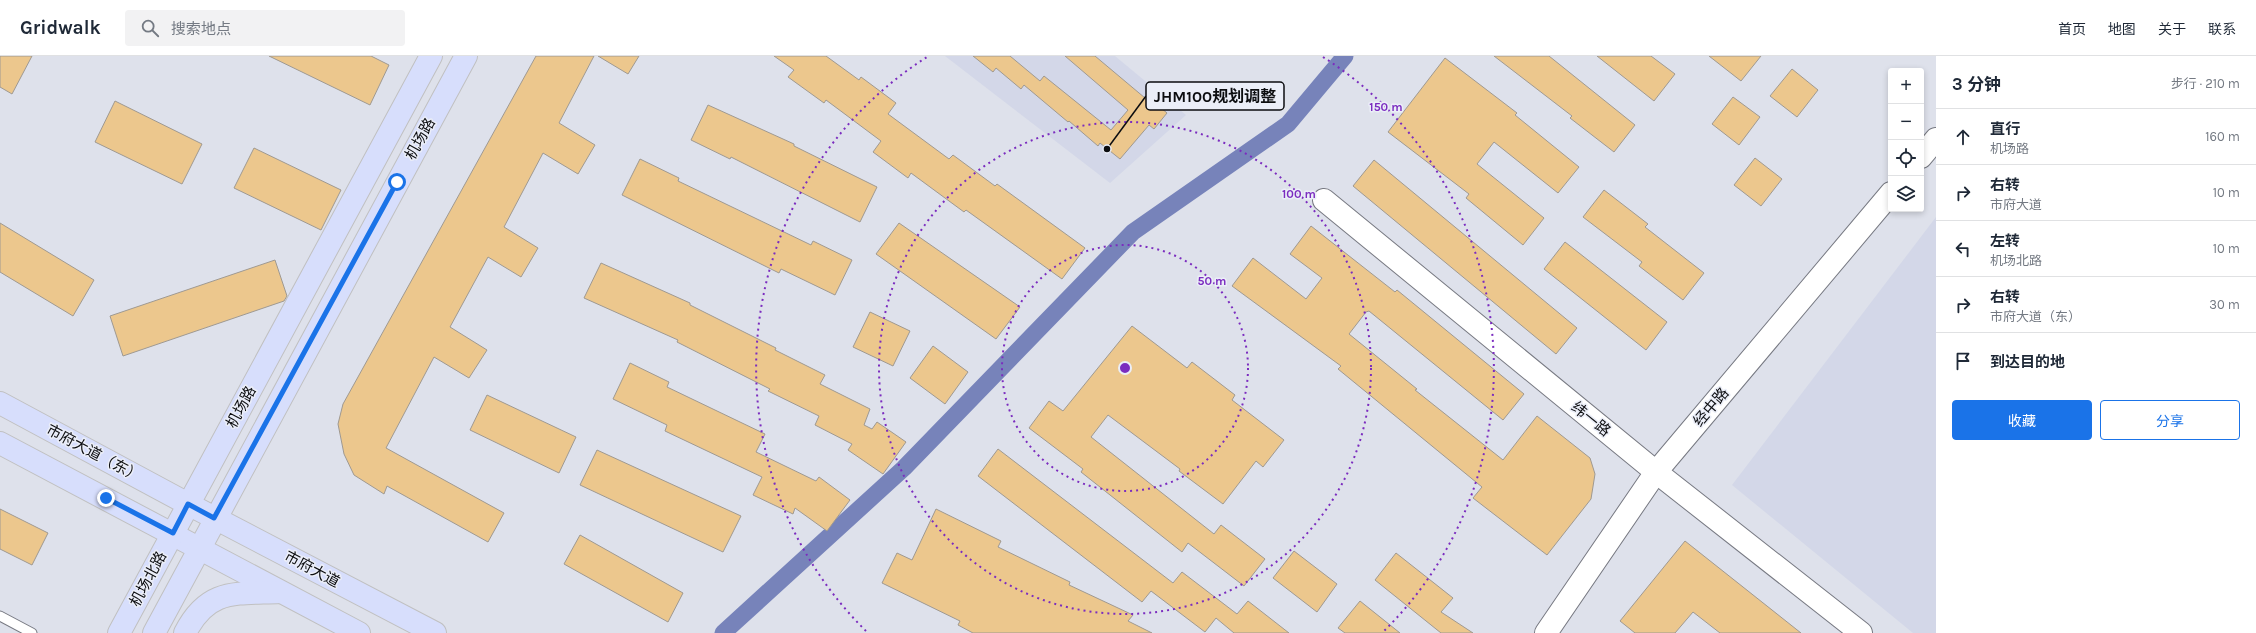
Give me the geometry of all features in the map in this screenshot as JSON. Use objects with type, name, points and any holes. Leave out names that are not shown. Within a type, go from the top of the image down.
[{"type":"main road","name":"机场路","points":[[188,504],[431,56]]},
{"type":"main road","name":"机场路","points":[[214,518],[466,56]]},
{"type":"main road","name":"市府大道（东）","points":[[0,402],[188,504]]},
{"type":"main road","points":[[0,443],[173,533],[198,549],[359,633]]},
{"type":"main road","name":"市府大道","points":[[188,504],[435,633]]},
{"type":"main road","name":"机场北路","points":[[119,633],[188,504]]},
{"type":"main road","name":"机场北路","points":[[154,633],[214,518]]},
{"type":"main road","points":[[184,633],[194,615],[217,597],[242,593],[281,592]]},
{"type":"street","points":[[1924,153],[1936,139]]},
{"type":"street","name":"经中路","points":[[1546,633],[1656,472],[1888,197]]},
{"type":"street","name":"纬一路","points":[[1324,200],[1656,472],[1861,633]]},
{"type":"lane","points":[[0,616],[32,633]]},
{"type":"shaded area","points":[[945,56],[1115,56],[1186,115],[1110,183]]},
{"type":"shaded area","points":[[1936,217],[1936,633],[1913,633],[1732,485]]},
{"type":"building","points":[[0,56],[32,56],[12,94],[0,87]]},
{"type":"building","points":[[269,56],[371,56],[389,65],[370,105]]},
{"type":"building","points":[[536,56],[594,56],[559,123],[595,145],[578,174],[543,153],[504,227],[538,248],[521,277],[488,257],[450,327],[487,350],[469,378],[434,357],[386,448],[504,513],[488,542],[387,486],[384,494],[354,475],[344,454],[338,424],[343,404]]},
{"type":"building","points":[[598,56],[639,56],[628,74]]},
{"type":"building","points":[[774,56],[826,56],[859,80],[861,77],[896,103],[888,114],[949,159],[953,155],[995,186],[997,184],[1085,248],[1062,279],[966,210],[964,212],[911,173],[908,178],[873,152],[881,141],[826,100],[824,103],[788,77],[794,70]]},
{"type":"building","points":[[973,56],[1010,56],[1040,81],[1044,76],[1111,130],[1128,110],[1065,56],[1095,56],[1145,98],[1147,96],[1167,113],[1154,129],[1149,125],[1120,159],[1100,143],[1098,146],[1024,85],[1021,89],[996,68],[993,72]]},
{"type":"building","points":[[1494,56],[1549,56],[1635,125],[1614,152],[1570,118],[1572,116]]},
{"type":"building","points":[[1597,56],[1651,56],[1675,74],[1654,101]]},
{"type":"building","points":[[1709,56],[1761,56],[1741,81]]},
{"type":"building","points":[[1445,58],[1517,113],[1515,115],[1579,167],[1558,193],[1494,142],[1477,164],[1544,218],[1523,245],[1466,198],[1469,194],[1388,132]]},
{"type":"building","points":[[1792,69],[1818,90],[1797,117],[1770,96]]},
{"type":"building","points":[[1733,97],[1760,117],[1739,145],[1712,124]]},
{"type":"building","points":[[115,101],[202,144],[182,184],[95,142]]},
{"type":"building","points":[[708,105],[794,144],[794,146],[877,187],[860,222],[731,157],[730,159],[691,140]]},
{"type":"building","points":[[254,148],[341,190],[321,230],[234,188]]},
{"type":"building","points":[[1755,158],[1782,179],[1761,206],[1734,185]]},
{"type":"building","points":[[640,159],[679,178],[678,181],[811,245],[813,241],[852,260],[835,295],[781,269],[779,273],[622,195]]},
{"type":"building","points":[[1374,160],[1577,328],[1556,354],[1353,186]]},
{"type":"building","points":[[1604,190],[1648,224],[1645,227],[1704,273],[1683,300],[1639,266],[1642,262],[1583,217]]},
{"type":"building","points":[[0,223],[94,280],[73,316],[0,272]]},
{"type":"building","points":[[899,223],[1020,307],[996,339],[876,254]]},
{"type":"building","points":[[1311,226],[1395,292],[1397,290],[1524,394],[1503,420],[1369,311],[1366,312],[1349,334],[1417,389],[1415,390],[1503,460],[1537,416],[1590,458],[1595,474],[1591,499],[1547,555],[1473,498],[1482,487],[1338,369],[1341,366],[1232,286],[1253,258],[1306,299],[1322,278],[1290,254]]},
{"type":"building","points":[[1565,242],[1667,322],[1646,350],[1544,269]]},
{"type":"building","points":[[275,260],[287,296],[284,301],[123,356],[110,316]]},
{"type":"building","points":[[601,263],[690,303],[690,305],[776,348],[775,350],[825,375],[820,384],[870,409],[864,425],[872,429],[877,422],[906,442],[883,474],[848,450],[852,444],[815,425],[819,416],[768,391],[770,389],[677,342],[678,340],[584,298]]},
{"type":"building","points":[[870,312],[910,331],[893,366],[853,347]]},
{"type":"building","points":[[1132,326],[1187,368],[1192,362],[1235,395],[1232,400],[1284,440],[1263,467],[1256,461],[1223,504],[1179,471],[1180,469],[1108,415],[1091,437],[1214,534],[1221,525],[1265,559],[1244,586],[1188,543],[1182,552],[1081,472],[1083,469],[1029,428],[1049,401],[1063,411]]},
{"type":"building","points":[[933,346],[968,372],[945,404],[910,378]]},
{"type":"building","points":[[630,363],[669,382],[667,387],[765,434],[756,452],[816,481],[819,477],[850,500],[827,531],[795,508],[793,514],[753,495],[762,477],[665,431],[667,425],[613,399]]},
{"type":"building","points":[[487,395],[576,437],[559,473],[470,430]]},
{"type":"building","points":[[998,449],[1173,583],[1182,572],[1237,614],[1248,601],[1289,633],[1234,633],[1216,618],[1205,632],[1151,591],[1142,602],[978,476]]},
{"type":"building","points":[[597,450],[741,516],[723,552],[580,485]]},
{"type":"building","points":[[0,509],[48,533],[32,565],[0,549]]},
{"type":"building","points":[[936,509],[1001,541],[998,547],[1070,582],[1069,585],[1133,615],[1128,621],[1152,633],[973,633],[958,625],[960,621],[882,583],[897,553],[912,560]]},
{"type":"building","points":[[580,535],[683,593],[668,622],[564,564]]},
{"type":"building","points":[[1685,541],[1801,633],[1720,633],[1693,612],[1675,633],[1635,633],[1620,621]]},
{"type":"building","points":[[1294,551],[1337,584],[1317,612],[1273,578]]},
{"type":"building","points":[[1396,553],[1453,598],[1441,612],[1473,633],[1441,633],[1375,580]]},
{"type":"building","points":[[1360,601],[1400,633],[1345,633],[1338,628]]},
{"type":"waterway","points":[[723,633],[904,468],[1133,232],[1288,124],[1345,56]]},
{"type":"place","name":"JHM100规划调整","points":[[1107,149]]},
{"type":"route","points":[[106,498],[173,533],[188,504],[214,518],[397,182]]}]
